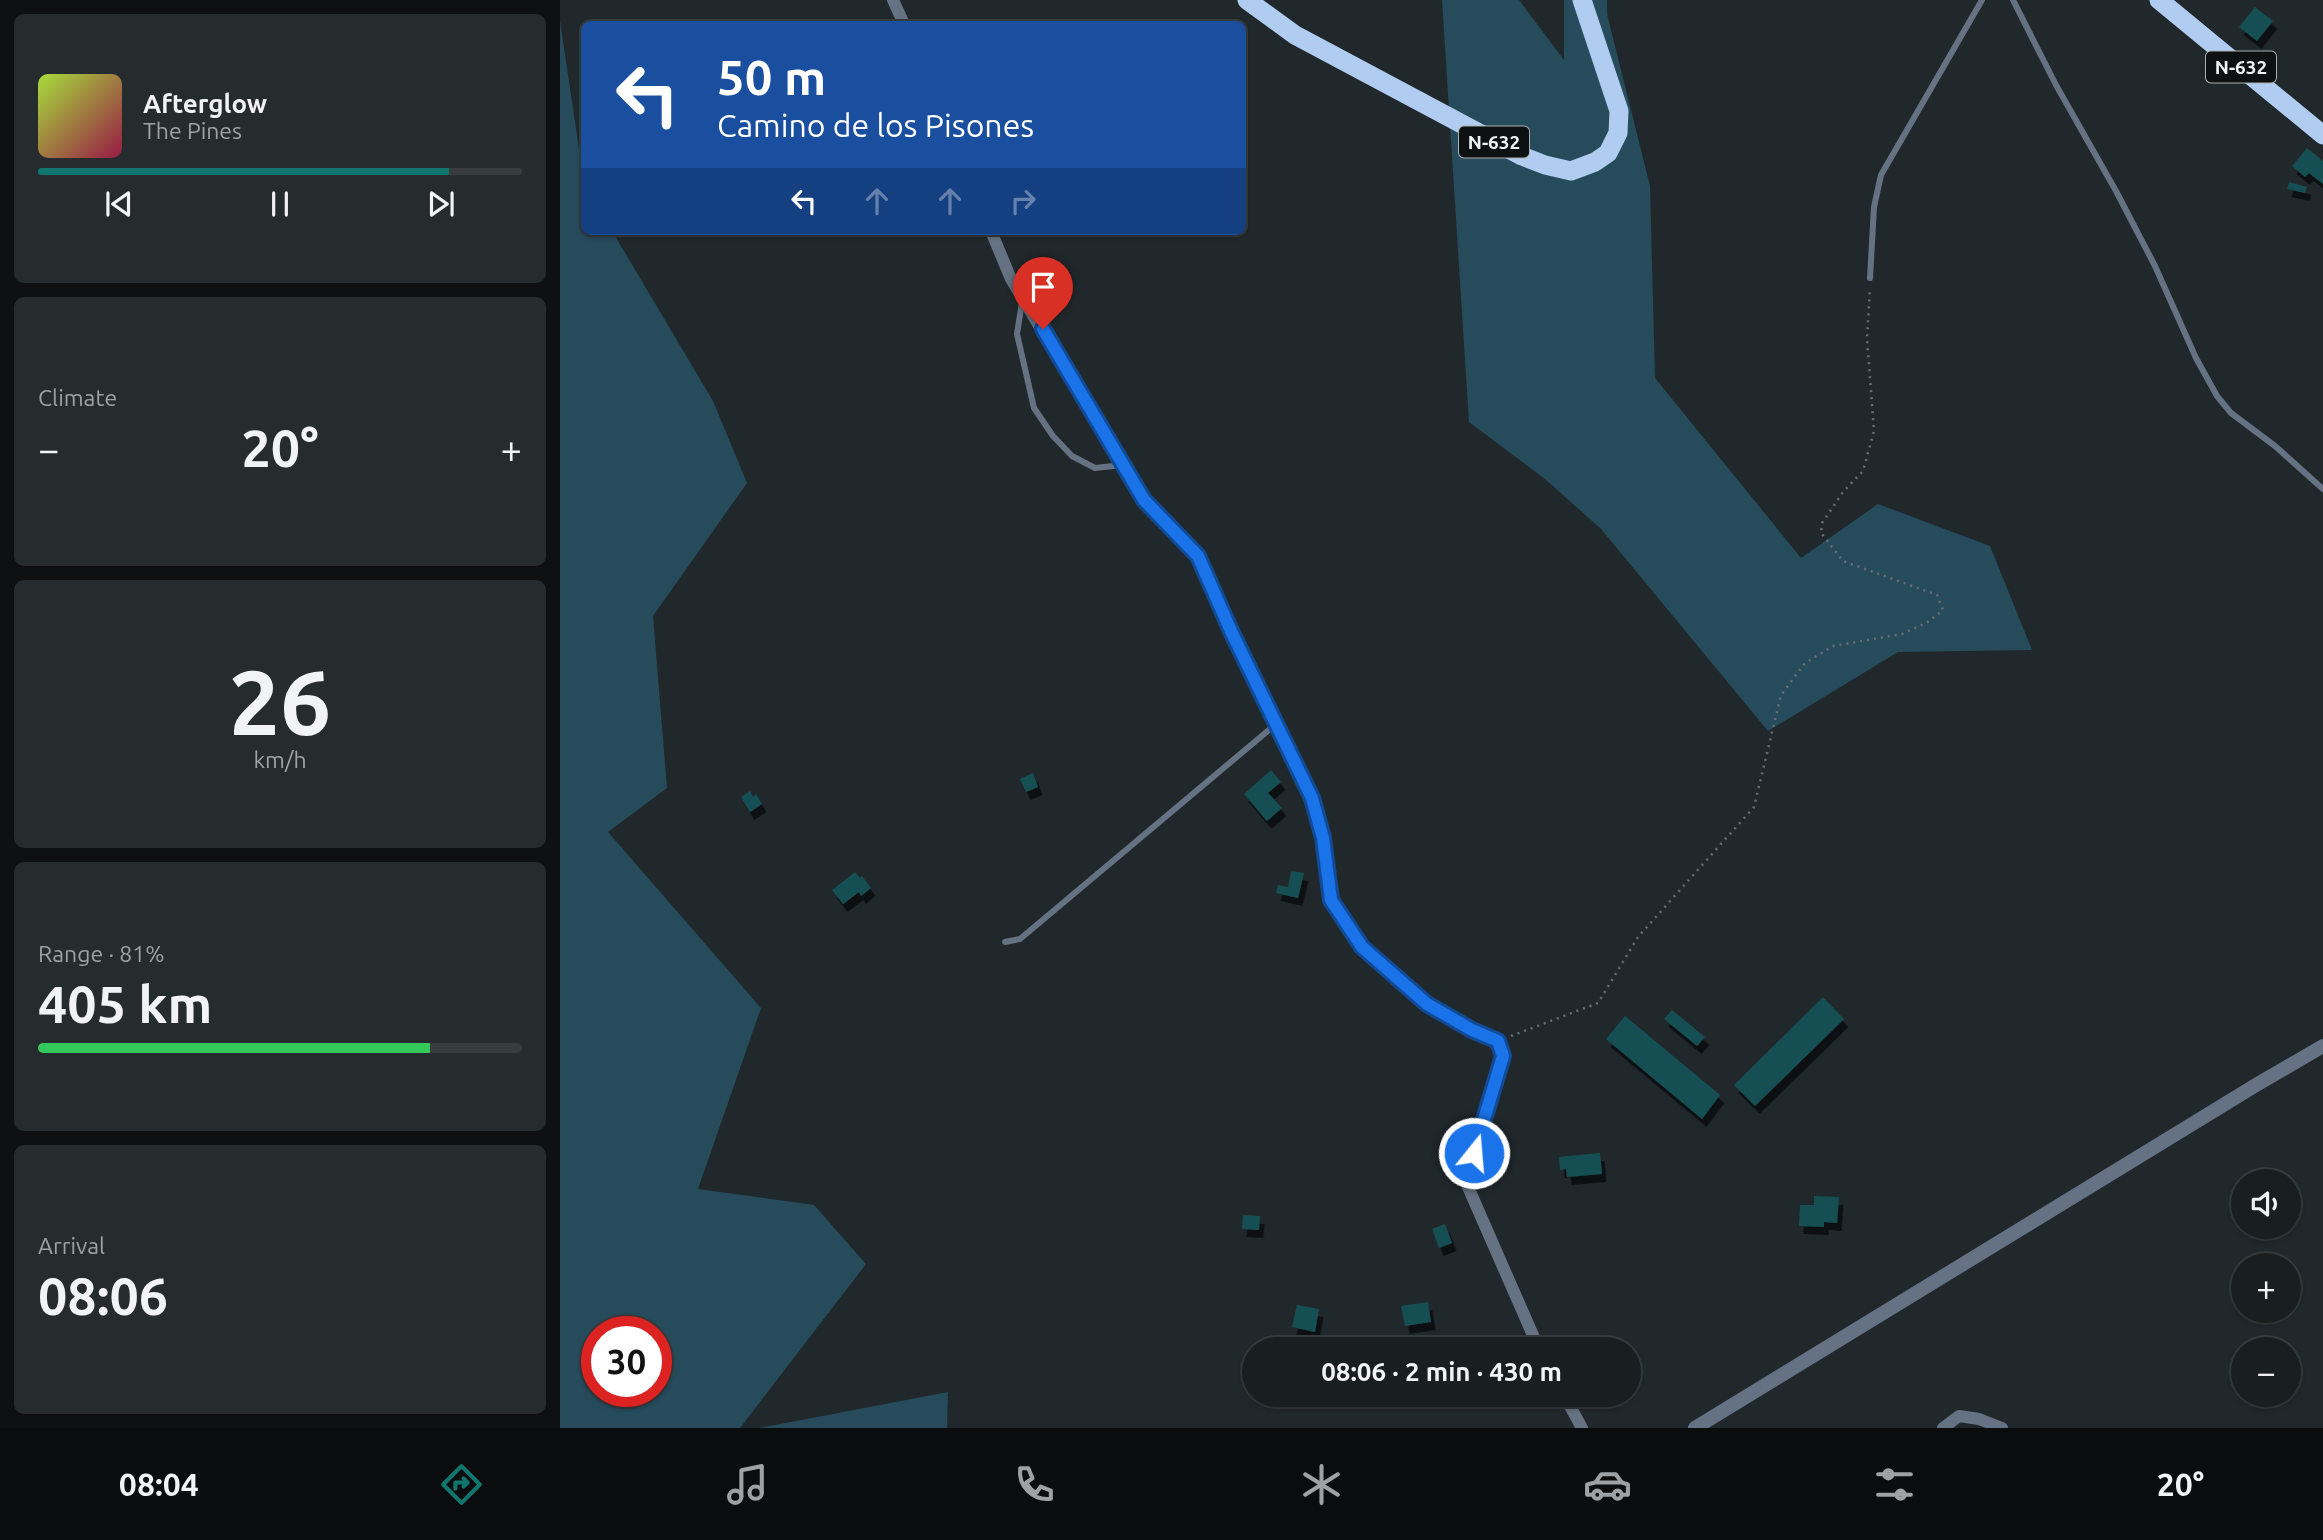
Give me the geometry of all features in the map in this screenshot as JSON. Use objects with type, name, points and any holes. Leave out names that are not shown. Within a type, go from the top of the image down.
[{"type":"highway","name":"N-632","points":[[1247,0],[1295,35],[1522,156],[1571,171],[1595,162],[1608,153],[1618,133],[1619,111],[1582,0]]},
{"type":"highway","name":"N-632","points":[[2159,0],[2323,135]]},
{"type":"street","points":[[893,0],[903,21]]},
{"type":"street","points":[[993,235],[1011,279],[1144,500],[1198,556],[1231,631],[1312,798],[1323,838],[1331,900],[1362,947],[1427,1004],[1472,1030],[1498,1041],[1503,1056],[1465,1180],[1534,1337]]},
{"type":"street","points":[[1695,1428],[2323,1046]]},
{"type":"street","points":[[1570,1407],[1581,1428]]},
{"type":"street","points":[[1943,1428],[1959,1416],[1979,1419],[2003,1428]]},
{"type":"lane","points":[[1870,278],[1874,207],[1881,175],[1982,0]]},
{"type":"lane","points":[[2013,0],[2155,266],[2196,358],[2217,396],[2231,413],[2275,446],[2323,489]]},
{"type":"lane","points":[[1023,296],[1017,334],[1034,408],[1053,436],[1072,456],[1096,468],[1123,465]]},
{"type":"lane","points":[[1005,943],[1020,939],[1276,724]]},
{"type":"path","points":[[1498,1041],[1598,1003],[1638,937],[1754,807],[1781,695],[1805,663],[1833,646],[1902,634],[1928,622],[1943,610],[1937,595],[1843,561],[1821,533],[1822,523],[1843,492],[1863,471],[1874,431],[1867,338],[1870,278]]},
{"type":"shaded area","points":[[1442,0],[1519,0],[1564,60],[1564,0],[1607,0],[1607,14],[1650,186],[1655,378],[1801,558],[1878,504],[1990,546],[2032,650],[1898,652],[1768,731],[1601,529],[1545,479],[1469,422]]},
{"type":"shaded area","points":[[560,21],[581,162],[581,235],[614,235],[713,401],[747,483],[653,616],[667,788],[608,832],[761,1008],[698,1189],[814,1205],[866,1264],[740,1428],[560,1428]]},
{"type":"shaded area","points":[[948,1392],[947,1428],[759,1428]]},
{"type":"building","points":[[2255,7],[2273,21],[2257,41],[2239,27]]},
{"type":"building","points":[[2307,148],[2323,161],[2323,184],[2309,173],[2305,177],[2292,166]]},
{"type":"building","points":[[2289,182],[2307,187],[2305,193],[2287,189]]},
{"type":"building","points":[[1271,770],[1281,782],[1268,793],[1282,808],[1267,821],[1244,794]]},
{"type":"building","points":[[1033,773],[1038,787],[1026,792],[1020,779]]},
{"type":"building","points":[[750,791],[753,797],[756,794],[762,804],[750,812],[741,797]]},
{"type":"building","points":[[1291,871],[1304,873],[1298,898],[1276,893],[1278,885],[1288,887]]},
{"type":"building","points":[[855,872],[860,878],[862,876],[871,888],[861,896],[859,892],[843,904],[832,890]]},
{"type":"building","points":[[1823,997],[1844,1019],[1755,1106],[1734,1085]]},
{"type":"building","points":[[1672,1010],[1705,1037],[1697,1046],[1664,1019]]},
{"type":"building","points":[[1625,1016],[1720,1095],[1702,1119],[1606,1039]]},
{"type":"building","points":[[1600,1153],[1602,1174],[1567,1177],[1566,1169],[1560,1170],[1559,1157]]},
{"type":"building","points":[[1814,1196],[1839,1197],[1837,1223],[1824,1222],[1824,1227],[1799,1226],[1800,1205],[1814,1205]]},
{"type":"building","points":[[1243,1215],[1260,1216],[1259,1230],[1242,1229]]},
{"type":"building","points":[[1445,1224],[1452,1243],[1439,1248],[1432,1229]]},
{"type":"building","points":[[1428,1302],[1431,1322],[1405,1326],[1401,1306]]},
{"type":"building","points":[[1297,1305],[1319,1309],[1315,1332],[1292,1327]]},
{"type":"route","points":[[1043,329],[1144,500],[1198,556],[1231,631],[1312,798],[1323,838],[1331,900],[1362,947],[1427,1004],[1472,1030],[1498,1041],[1503,1056],[1474,1153]]}]
